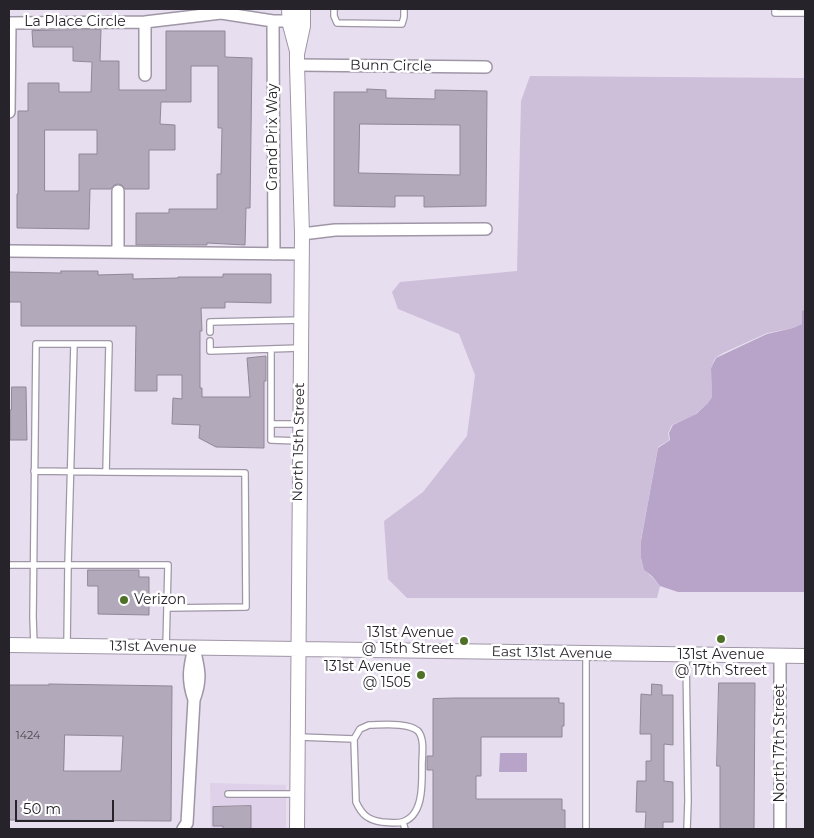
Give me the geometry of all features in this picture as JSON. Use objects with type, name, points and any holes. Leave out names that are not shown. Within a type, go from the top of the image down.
[{"type":"street","name":"North 15th Street","points":[[297,59],[302,26],[302,9]]},
{"type":"street","name":"La Place Circle","points":[[9,112],[10,23],[145,22],[221,13],[273,21],[290,15]]},
{"type":"street","name":"North 15th Street","points":[[290,15],[290,25],[297,59],[302,234],[297,829]]},
{"type":"street","name":"Grand Prix Way","points":[[273,21],[274,254]]},
{"type":"street","points":[[145,22],[145,75]]},
{"type":"street","name":"Bunn Circle","points":[[297,59],[486,67]]},
{"type":"street","points":[[118,191],[118,252]]},
{"type":"street","points":[[302,234],[335,230],[486,229]]},
{"type":"street","points":[[9,251],[301,254]]},
{"type":"street","name":"131st Avenue","points":[[9,645],[298,650]]},
{"type":"street","points":[[183,829],[187,822],[194,700],[199,687],[199,667],[194,648]]},
{"type":"street","name":"East 131st Avenue","points":[[298,650],[805,656]]},
{"type":"street","name":"North 17th Street","points":[[780,656],[780,829]]},
{"type":"lane","points":[[334,9],[337,23],[402,24],[404,9]]},
{"type":"lane","points":[[775,9],[774,12],[805,13]]},
{"type":"lane","points":[[210,332],[210,322],[301,320]]},
{"type":"lane","points":[[210,341],[210,350],[300,348]]},
{"type":"lane","points":[[34,646],[36,344],[109,344],[106,472]]},
{"type":"lane","points":[[67,646],[74,344]]},
{"type":"lane","points":[[271,349],[271,440],[299,441]]},
{"type":"lane","points":[[271,424],[300,424]]},
{"type":"lane","points":[[34,471],[245,473],[246,607],[167,608]]},
{"type":"lane","points":[[9,565],[168,566],[166,648]]},
{"type":"lane","points":[[586,654],[586,829]]},
{"type":"lane","points":[[686,655],[687,829]]},
{"type":"lane","points":[[369,725],[405,726],[418,732],[422,740],[422,790],[418,807],[403,822],[394,823],[375,820],[367,817],[361,811],[356,802],[354,739],[360,729],[369,725]]},
{"type":"lane","points":[[297,737],[354,739]]},
{"type":"lane","points":[[228,794],[297,794]]},
{"type":"lane","points":[[403,822],[405,829]]},
{"type":"shaded area","points":[[530,76],[805,78],[805,309],[802,311],[802,324],[793,328],[767,333],[715,358],[711,368],[712,397],[694,415],[672,425],[668,433],[669,440],[658,447],[641,540],[641,559],[644,570],[660,586],[657,598],[407,598],[388,579],[384,521],[423,492],[467,436],[475,375],[459,334],[398,309],[392,292],[400,282],[517,271],[521,101]]},
{"type":"shaded area","points":[[805,309],[805,592],[678,592],[660,586],[644,570],[641,558],[641,541],[658,448],[670,440],[669,433],[673,425],[696,414],[712,397],[711,368],[716,358],[767,334],[802,324],[802,311]]},
{"type":"shaded area","points":[[500,753],[527,753],[527,772],[499,772]]},
{"type":"shaded area","points":[[210,783],[286,785],[286,829],[211,829]]},
{"type":"building","points":[[101,30],[100,61],[119,61],[119,90],[166,90],[166,31],[225,31],[225,57],[252,58],[250,208],[246,208],[245,245],[207,243],[207,245],[136,245],[136,213],[169,213],[169,209],[217,209],[217,174],[221,174],[222,128],[218,128],[218,66],[191,66],[191,102],[161,102],[160,124],[175,125],[175,150],[149,150],[149,189],[125,189],[122,185],[118,184],[114,185],[111,189],[90,189],[89,229],[17,228],[18,111],[28,111],[28,83],[59,83],[59,92],[91,92],[92,62],[73,61],[73,47],[33,47],[32,31]],"holes":[[[45,130],[97,130],[97,154],[79,154],[79,191],[45,191]]]},
{"type":"building","points":[[367,89],[386,90],[386,98],[435,99],[435,90],[487,91],[486,206],[424,207],[424,196],[395,196],[395,207],[334,206],[334,92],[367,92]],"holes":[[[360,124],[460,125],[460,175],[359,173]]]},
{"type":"building","points":[[61,271],[98,271],[98,275],[133,274],[133,279],[223,277],[223,274],[271,274],[271,303],[225,302],[225,308],[201,308],[202,331],[200,331],[200,388],[202,388],[202,397],[250,397],[247,358],[266,356],[264,448],[216,447],[199,438],[200,425],[172,424],[173,398],[182,399],[182,375],[157,375],[157,391],[135,391],[136,326],[21,326],[21,302],[9,302],[9,272],[61,273]]},
{"type":"building","points":[[12,387],[26,387],[27,440],[10,440]]},
{"type":"building","name":"Verizon","points":[[88,570],[139,570],[139,577],[149,577],[149,615],[98,614],[98,586],[88,586]]},
{"type":"building","points":[[719,683],[755,683],[754,829],[720,829],[720,766],[717,766]]},
{"type":"building","points":[[652,684],[662,685],[662,695],[673,695],[673,745],[664,744],[664,781],[673,782],[673,822],[663,822],[663,829],[645,829],[646,812],[636,812],[637,781],[646,781],[646,761],[651,761],[651,734],[640,734],[641,694],[651,695]]},
{"type":"building","points":[[9,685],[172,686],[171,821],[9,820]],"holes":[[[65,735],[123,736],[121,771],[64,771]]]},
{"type":"building","points":[[559,698],[559,703],[564,703],[562,737],[481,737],[481,776],[476,776],[476,799],[562,799],[562,810],[565,810],[565,829],[433,829],[433,770],[427,770],[427,756],[433,756],[433,699]]},
{"type":"building","points":[[251,806],[251,829],[223,829],[223,826],[213,826],[213,807]]},
{"type":"place","name":"Verizon","points":[[124,600]]},
{"type":"place","name":"131st Avenue @ 17th Street","points":[[721,639]]},
{"type":"place","name":"131st Avenue @ 15th Street","points":[[464,641]]},
{"type":"place","name":"131st Avenue @ 1505","points":[[421,675]]}]
